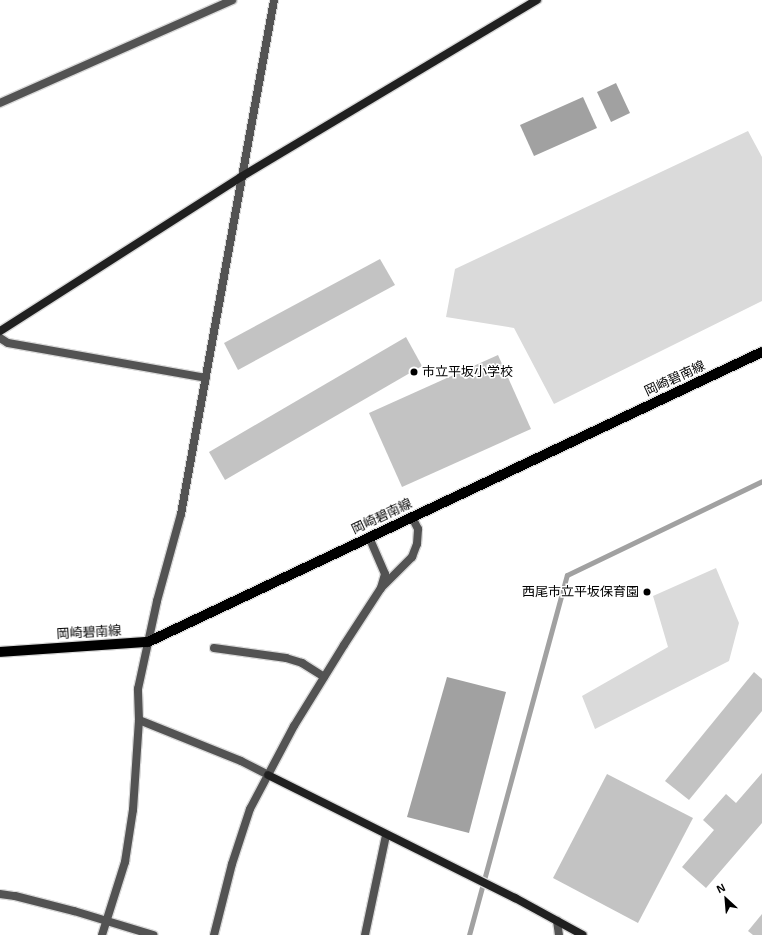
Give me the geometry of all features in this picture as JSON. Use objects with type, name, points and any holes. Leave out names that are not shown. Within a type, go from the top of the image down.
[{"type":"main road","name":"岡崎碧南線","points":[[0,652],[148,642],[762,352]]},
{"type":"street","points":[[0,103],[232,0]]},
{"type":"street","points":[[102,935],[105,921],[125,862],[132,810],[139,720],[138,689],[148,642],[180,514],[274,0]]},
{"type":"street","points":[[0,331],[241,177],[537,0]]},
{"type":"street","points":[[0,338],[8,343],[206,378]]},
{"type":"street","points":[[214,935],[232,864],[250,809],[294,726],[381,588],[412,557],[417,544],[418,530],[412,517]]},
{"type":"street","points":[[369,537],[385,574],[381,588]]},
{"type":"street","points":[[214,648],[286,658],[302,663],[324,677]]},
{"type":"street","points":[[139,720],[241,761],[268,776],[515,898],[583,935]]},
{"type":"street","points":[[365,935],[386,835]]},
{"type":"street","points":[[0,894],[15,896],[153,935]]},
{"type":"street","points":[[557,921],[559,935]]},
{"type":"shaded area","points":[[616,83],[630,113],[611,122],[597,92]]},
{"type":"shaded area","points":[[583,97],[597,128],[534,156],[520,125]]},
{"type":"shaded area","points":[[748,131],[762,157],[762,301],[554,404],[514,328],[446,317],[455,269]]},
{"type":"shaded area","points":[[716,568],[739,623],[729,661],[595,729],[582,696],[668,647],[653,596]]},
{"type":"shaded area","points":[[447,677],[506,692],[469,833],[407,817]]},
{"type":"building","points":[[380,259],[395,285],[238,370],[224,343]]},
{"type":"building","points":[[406,337],[422,366],[225,480],[209,452]]},
{"type":"building","points":[[498,355],[531,429],[402,487],[369,413]]},
{"type":"building","points":[[754,672],[762,679],[762,711],[689,800],[665,781]]},
{"type":"building","points":[[762,773],[762,823],[706,888],[682,867],[714,830],[703,820],[726,794],[736,803]]},
{"type":"building","points":[[607,774],[693,818],[638,923],[553,878]]},
{"type":"building","points":[[762,914],[762,935],[753,935],[748,931]]},
{"type":"waterway","points":[[469,935],[567,575],[762,481]]},
{"type":"place","name":"市立平坂小学校","points":[[414,372]]},
{"type":"place","name":"西尾市立平坂保育園","points":[[647,592]]}]
